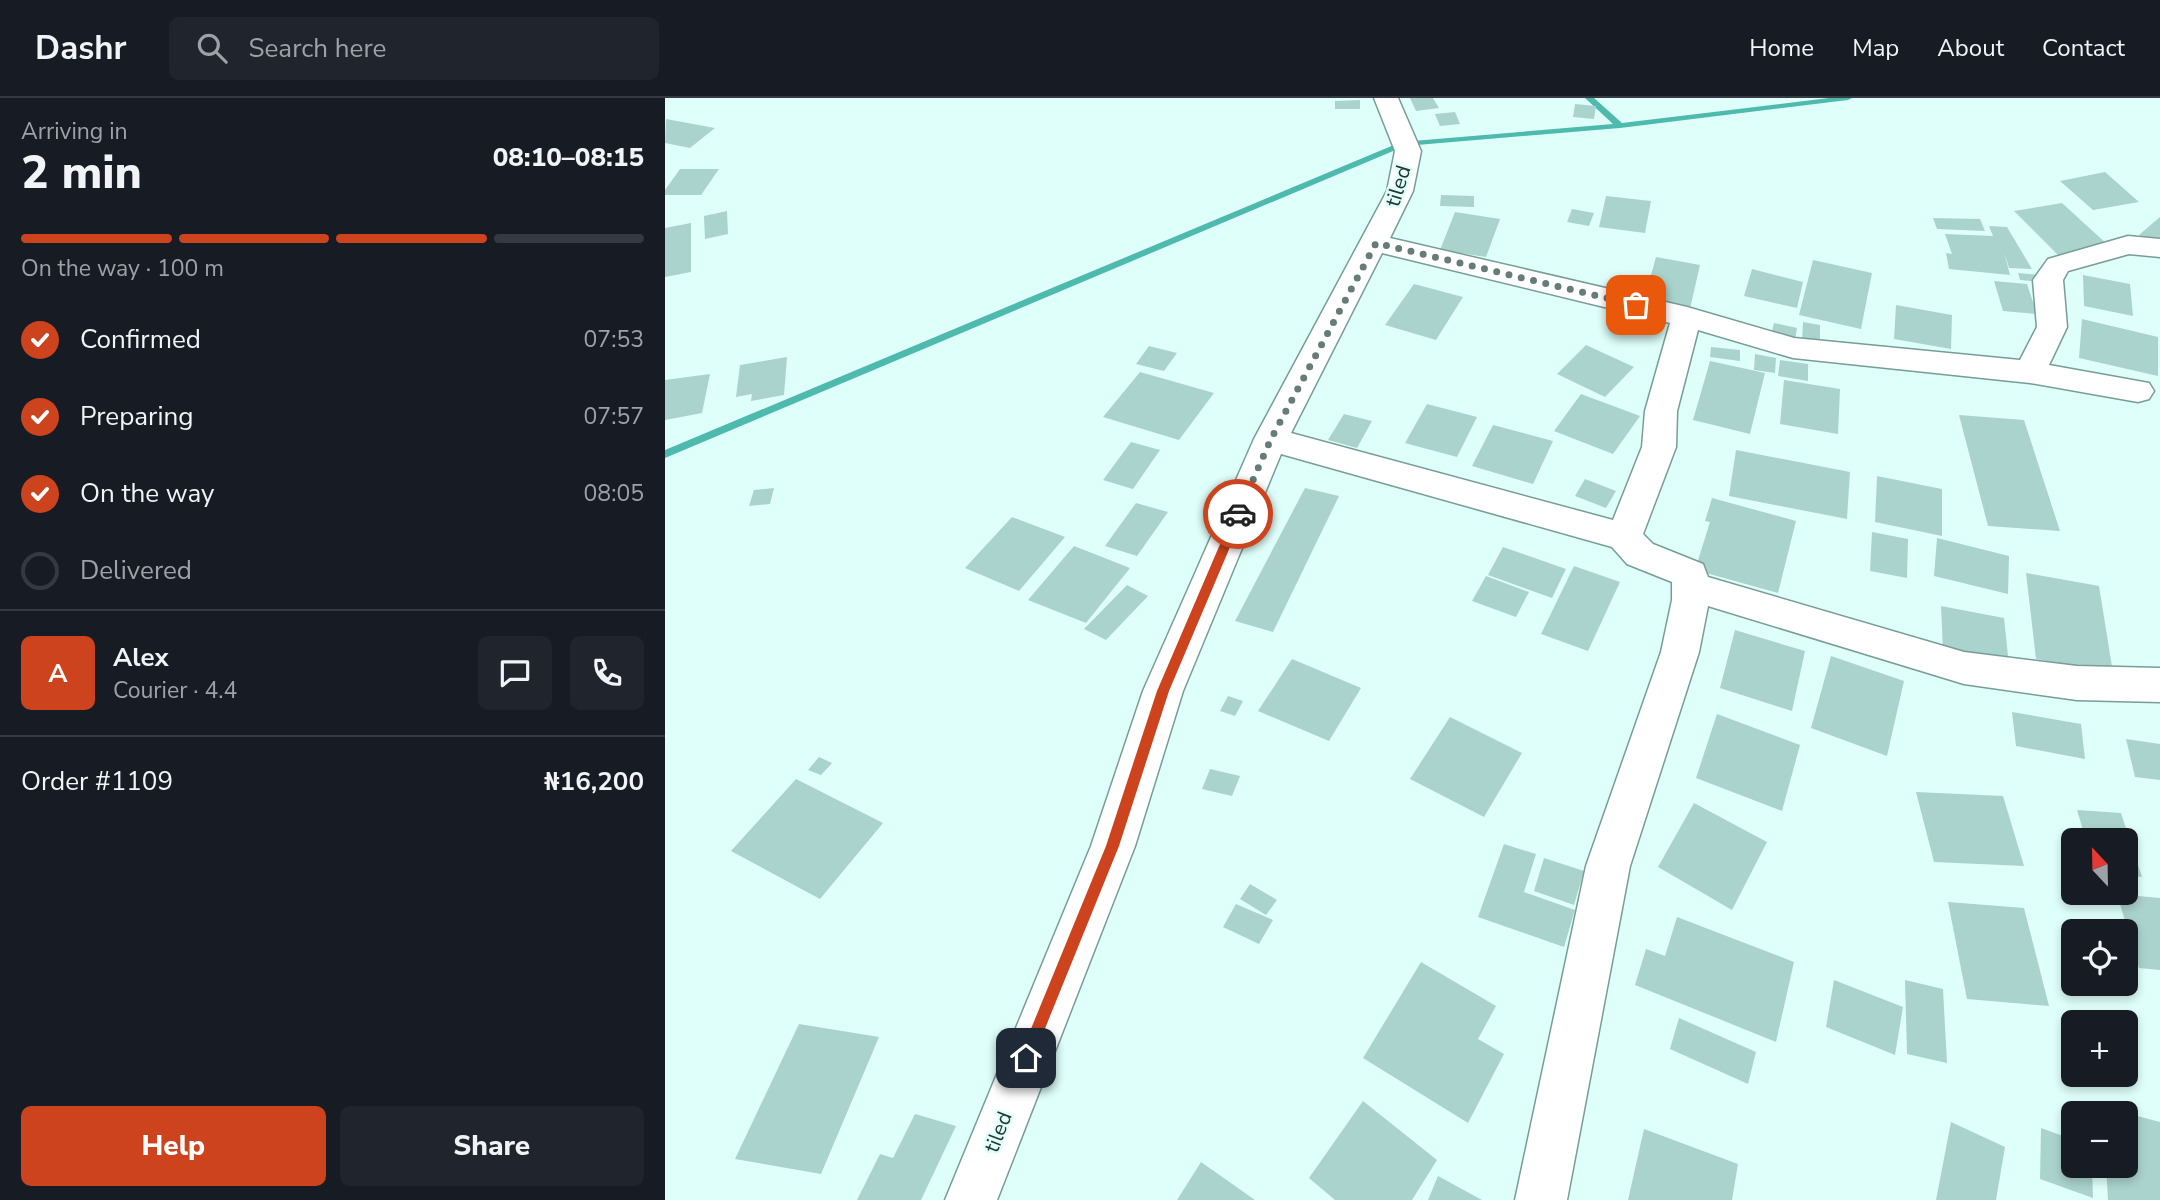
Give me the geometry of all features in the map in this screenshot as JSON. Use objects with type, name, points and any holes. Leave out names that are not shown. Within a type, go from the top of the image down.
[{"type":"street","name":"tiled","points":[[971,1200],[1113,846],[1163,691],[1271,439],[1376,243],[1400,191],[1408,151],[1386,98]]},
{"type":"street","points":[[1376,243],[1688,317],[1793,348],[2030,372],[2138,391]]},
{"type":"street","points":[[2030,372],[2052,327],[2048,280],[2058,265],[2128,245],[2160,248]]},
{"type":"street","points":[[1624,537],[1659,447],[1661,411],[1688,317]]},
{"type":"street","points":[[1271,439],[1624,537],[1640,554],[1690,574],[1691,600],[1680,652],[1608,866],[1541,1200]]},
{"type":"street","points":[[1690,586],[1964,668],[2077,683],[2160,685]]},
{"type":"building","points":[[1410,98],[1433,98],[1439,108],[1416,111]]},
{"type":"building","points":[[1360,100],[1360,109],[1335,109],[1335,101]]},
{"type":"building","points":[[1575,104],[1596,106],[1594,119],[1573,117]]},
{"type":"building","points":[[1455,112],[1460,124],[1440,126],[1435,114]]},
{"type":"building","points":[[666,119],[715,128],[690,148],[665,143]]},
{"type":"building","points":[[680,169],[719,169],[701,195],[665,195],[665,190]]},
{"type":"building","points":[[2105,172],[2139,202],[2093,210],[2060,181]]},
{"type":"building","points":[[1441,195],[1474,196],[1474,207],[1440,206]]},
{"type":"building","points":[[1606,196],[1651,201],[1645,233],[1599,227]]},
{"type":"building","points":[[2062,203],[2108,245],[2058,255],[2014,211]]},
{"type":"building","points":[[1572,209],[1594,213],[1589,226],[1567,222]]},
{"type":"building","points":[[727,211],[728,234],[705,239],[704,216]]},
{"type":"building","points":[[1455,212],[1500,219],[1486,257],[1440,250]]},
{"type":"building","points":[[2160,217],[2160,245],[2139,235]]},
{"type":"building","points":[[1933,218],[1980,219],[1985,231],[1937,229]]},
{"type":"building","points":[[691,223],[691,272],[665,277],[665,228]]},
{"type":"building","points":[[1989,226],[2007,227],[2032,269],[2009,268],[2004,252],[2010,275],[1949,269],[1946,253],[1952,254],[1945,234],[1993,236]]},
{"type":"building","points":[[1656,257],[1700,265],[1689,313],[1643,304]]},
{"type":"building","points":[[1813,260],[1872,273],[1861,329],[1799,315]]},
{"type":"building","points":[[1752,269],[1803,282],[1797,308],[1744,296]]},
{"type":"building","points":[[2018,273],[2039,275],[2041,282],[2020,280]]},
{"type":"building","points":[[2083,275],[2130,284],[2133,316],[2084,306]]},
{"type":"building","points":[[1994,281],[2027,284],[2037,314],[2003,311]]},
{"type":"building","points":[[1414,284],[1463,297],[1436,340],[1385,325]]},
{"type":"building","points":[[1896,305],[1952,315],[1951,349],[1894,339]]},
{"type":"building","points":[[2082,319],[2158,337],[2158,376],[2079,358]]},
{"type":"building","points":[[1803,322],[1820,325],[1820,344],[1802,342]]},
{"type":"building","points":[[1774,323],[1797,328],[1795,340],[1771,335]]},
{"type":"building","points":[[1586,345],[1634,367],[1605,397],[1557,374]]},
{"type":"building","points":[[1149,346],[1177,353],[1164,371],[1136,364]]},
{"type":"building","points":[[1711,347],[1740,350],[1740,361],[1710,357]]},
{"type":"building","points":[[1755,354],[1776,358],[1775,373],[1754,370]]},
{"type":"building","points":[[787,357],[784,395],[751,401],[752,394],[736,397],[740,365]]},
{"type":"building","points":[[1780,360],[1808,364],[1808,381],[1778,376]]},
{"type":"building","points":[[1710,361],[1765,373],[1750,434],[1693,420]]},
{"type":"building","points":[[1140,372],[1214,393],[1179,440],[1103,417]]},
{"type":"building","points":[[710,374],[702,413],[665,420],[665,380]]},
{"type":"building","points":[[1784,380],[1840,389],[1838,434],[1780,424]]},
{"type":"building","points":[[1581,394],[1640,416],[1613,454],[1554,431]]},
{"type":"building","points":[[1427,404],[1477,417],[1457,457],[1405,443]]},
{"type":"building","points":[[1344,414],[1372,421],[1357,448],[1328,440]]},
{"type":"building","points":[[1959,415],[2024,420],[2060,531],[1988,526]]},
{"type":"building","points":[[1493,425],[1553,441],[1533,484],[1472,466]]},
{"type":"building","points":[[1131,442],[1160,450],[1133,489],[1103,480]]},
{"type":"building","points":[[1736,450],[1850,472],[1847,519],[1729,496]]},
{"type":"building","points":[[1877,476],[1942,489],[1942,536],[1875,522]]},
{"type":"building","points":[[1585,479],[1616,491],[1606,508],[1575,496]]},
{"type":"building","points":[[774,488],[770,504],[749,506],[754,490]]},
{"type":"building","points":[[1305,488],[1339,496],[1273,632],[1235,621]]},
{"type":"building","points":[[1712,498],[1796,521],[1778,593],[1695,570],[1710,522],[1705,521]]},
{"type":"building","points":[[1136,503],[1168,512],[1137,556],[1105,546]]},
{"type":"building","points":[[1012,517],[1065,537],[1019,591],[965,568]]},
{"type":"building","points":[[1872,532],[1908,539],[1907,578],[1870,571]]},
{"type":"building","points":[[1937,538],[2009,556],[2008,594],[1934,576]]},
{"type":"building","points":[[1074,546],[1130,568],[1086,623],[1028,600]]},
{"type":"building","points":[[1503,547],[1566,569],[1552,598],[1488,575]]},
{"type":"building","points":[[1574,566],[1620,582],[1588,651],[1541,634]]},
{"type":"building","points":[[2026,573],[2099,586],[2113,673],[2036,659]]},
{"type":"building","points":[[1486,576],[1529,592],[1516,617],[1472,601]]},
{"type":"building","points":[[1127,585],[1148,596],[1106,640],[1084,629]]},
{"type":"building","points":[[1941,606],[2004,618],[2009,665],[1943,652]]},
{"type":"building","points":[[1735,630],[1805,651],[1792,711],[1720,688]]},
{"type":"building","points":[[1831,656],[1904,681],[1887,756],[1811,728]]},
{"type":"building","points":[[1292,659],[1361,688],[1329,741],[1258,711]]},
{"type":"building","points":[[1228,696],[1243,701],[1235,716],[1220,711]]},
{"type":"building","points":[[2012,712],[2081,724],[2085,759],[2016,746]]},
{"type":"building","points":[[1717,714],[1800,745],[1782,811],[1696,778]]},
{"type":"building","points":[[1450,717],[1522,753],[1484,817],[1410,779]]},
{"type":"building","points":[[2126,739],[2160,744],[2160,780],[2135,777]]},
{"type":"building","points":[[819,757],[832,763],[821,775],[808,770]]},
{"type":"building","points":[[1210,769],[1240,776],[1232,796],[1202,789]]},
{"type":"building","points":[[796,779],[883,823],[820,899],[731,851]]},
{"type":"building","points":[[1916,792],[2003,796],[2024,866],[1934,862]]},
{"type":"building","points":[[1694,803],[1767,842],[1732,910],[1658,867]]},
{"type":"building","points":[[2077,810],[2121,813],[2126,828],[2082,828]]},
{"type":"building","points":[[1504,844],[1536,854],[1524,892],[1575,910],[1564,947],[1478,917]]},
{"type":"building","points":[[1544,858],[1584,871],[1574,905],[1534,891]]},
{"type":"building","points":[[1250,884],[1277,900],[1266,915],[1240,899]]},
{"type":"building","points":[[2139,896],[2160,898],[2160,970],[2139,968],[2138,919],[2124,919],[2120,905],[2139,905]]},
{"type":"building","points":[[1948,902],[2024,908],[2049,1006],[1967,999]]},
{"type":"building","points":[[1236,904],[1273,920],[1259,944],[1223,927]]},
{"type":"building","points":[[1677,917],[1794,962],[1776,1042],[1635,985],[1646,949],[1665,956]]},
{"type":"building","points":[[1421,962],[1496,1006],[1478,1039],[1504,1054],[1468,1123],[1363,1058]]},
{"type":"building","points":[[1834,980],[1903,1007],[1895,1055],[1826,1027]]},
{"type":"building","points":[[1905,980],[1943,989],[1947,1063],[1907,1054]]},
{"type":"building","points":[[1679,1018],[1756,1052],[1748,1084],[1670,1049]]},
{"type":"building","points":[[799,1024],[879,1037],[821,1174],[735,1159]]},
{"type":"building","points":[[1363,1101],[1437,1160],[1412,1200],[1335,1200],[1309,1178]]},
{"type":"building","points":[[915,1114],[956,1126],[921,1200],[857,1200],[880,1154],[893,1158]]},
{"type":"building","points":[[2138,1116],[2160,1122],[2160,1200],[2108,1200],[2107,1178],[2138,1178]]},
{"type":"building","points":[[1951,1122],[2005,1147],[1996,1200],[1936,1200]]},
{"type":"building","points":[[2041,1128],[2061,1135],[2061,1178],[2092,1178],[2093,1198],[2040,1179]]},
{"type":"building","points":[[1644,1129],[1738,1164],[1732,1200],[1628,1200]]},
{"type":"building","points":[[1201,1162],[1255,1200],[1177,1200]]},
{"type":"building","points":[[1438,1176],[1482,1200],[1428,1200]]},
{"type":"waterway","points":[[1589,98],[1620,126]]},
{"type":"waterway","points":[[1620,126],[1848,98]]},
{"type":"waterway","points":[[665,454],[1404,144],[1620,126]]},
{"type":"way so far","points":[[1238,514],[1271,439],[1376,243],[1636,305]]},
{"type":"route","points":[[1026,1058],[1113,846],[1163,691],[1238,514]]}]
